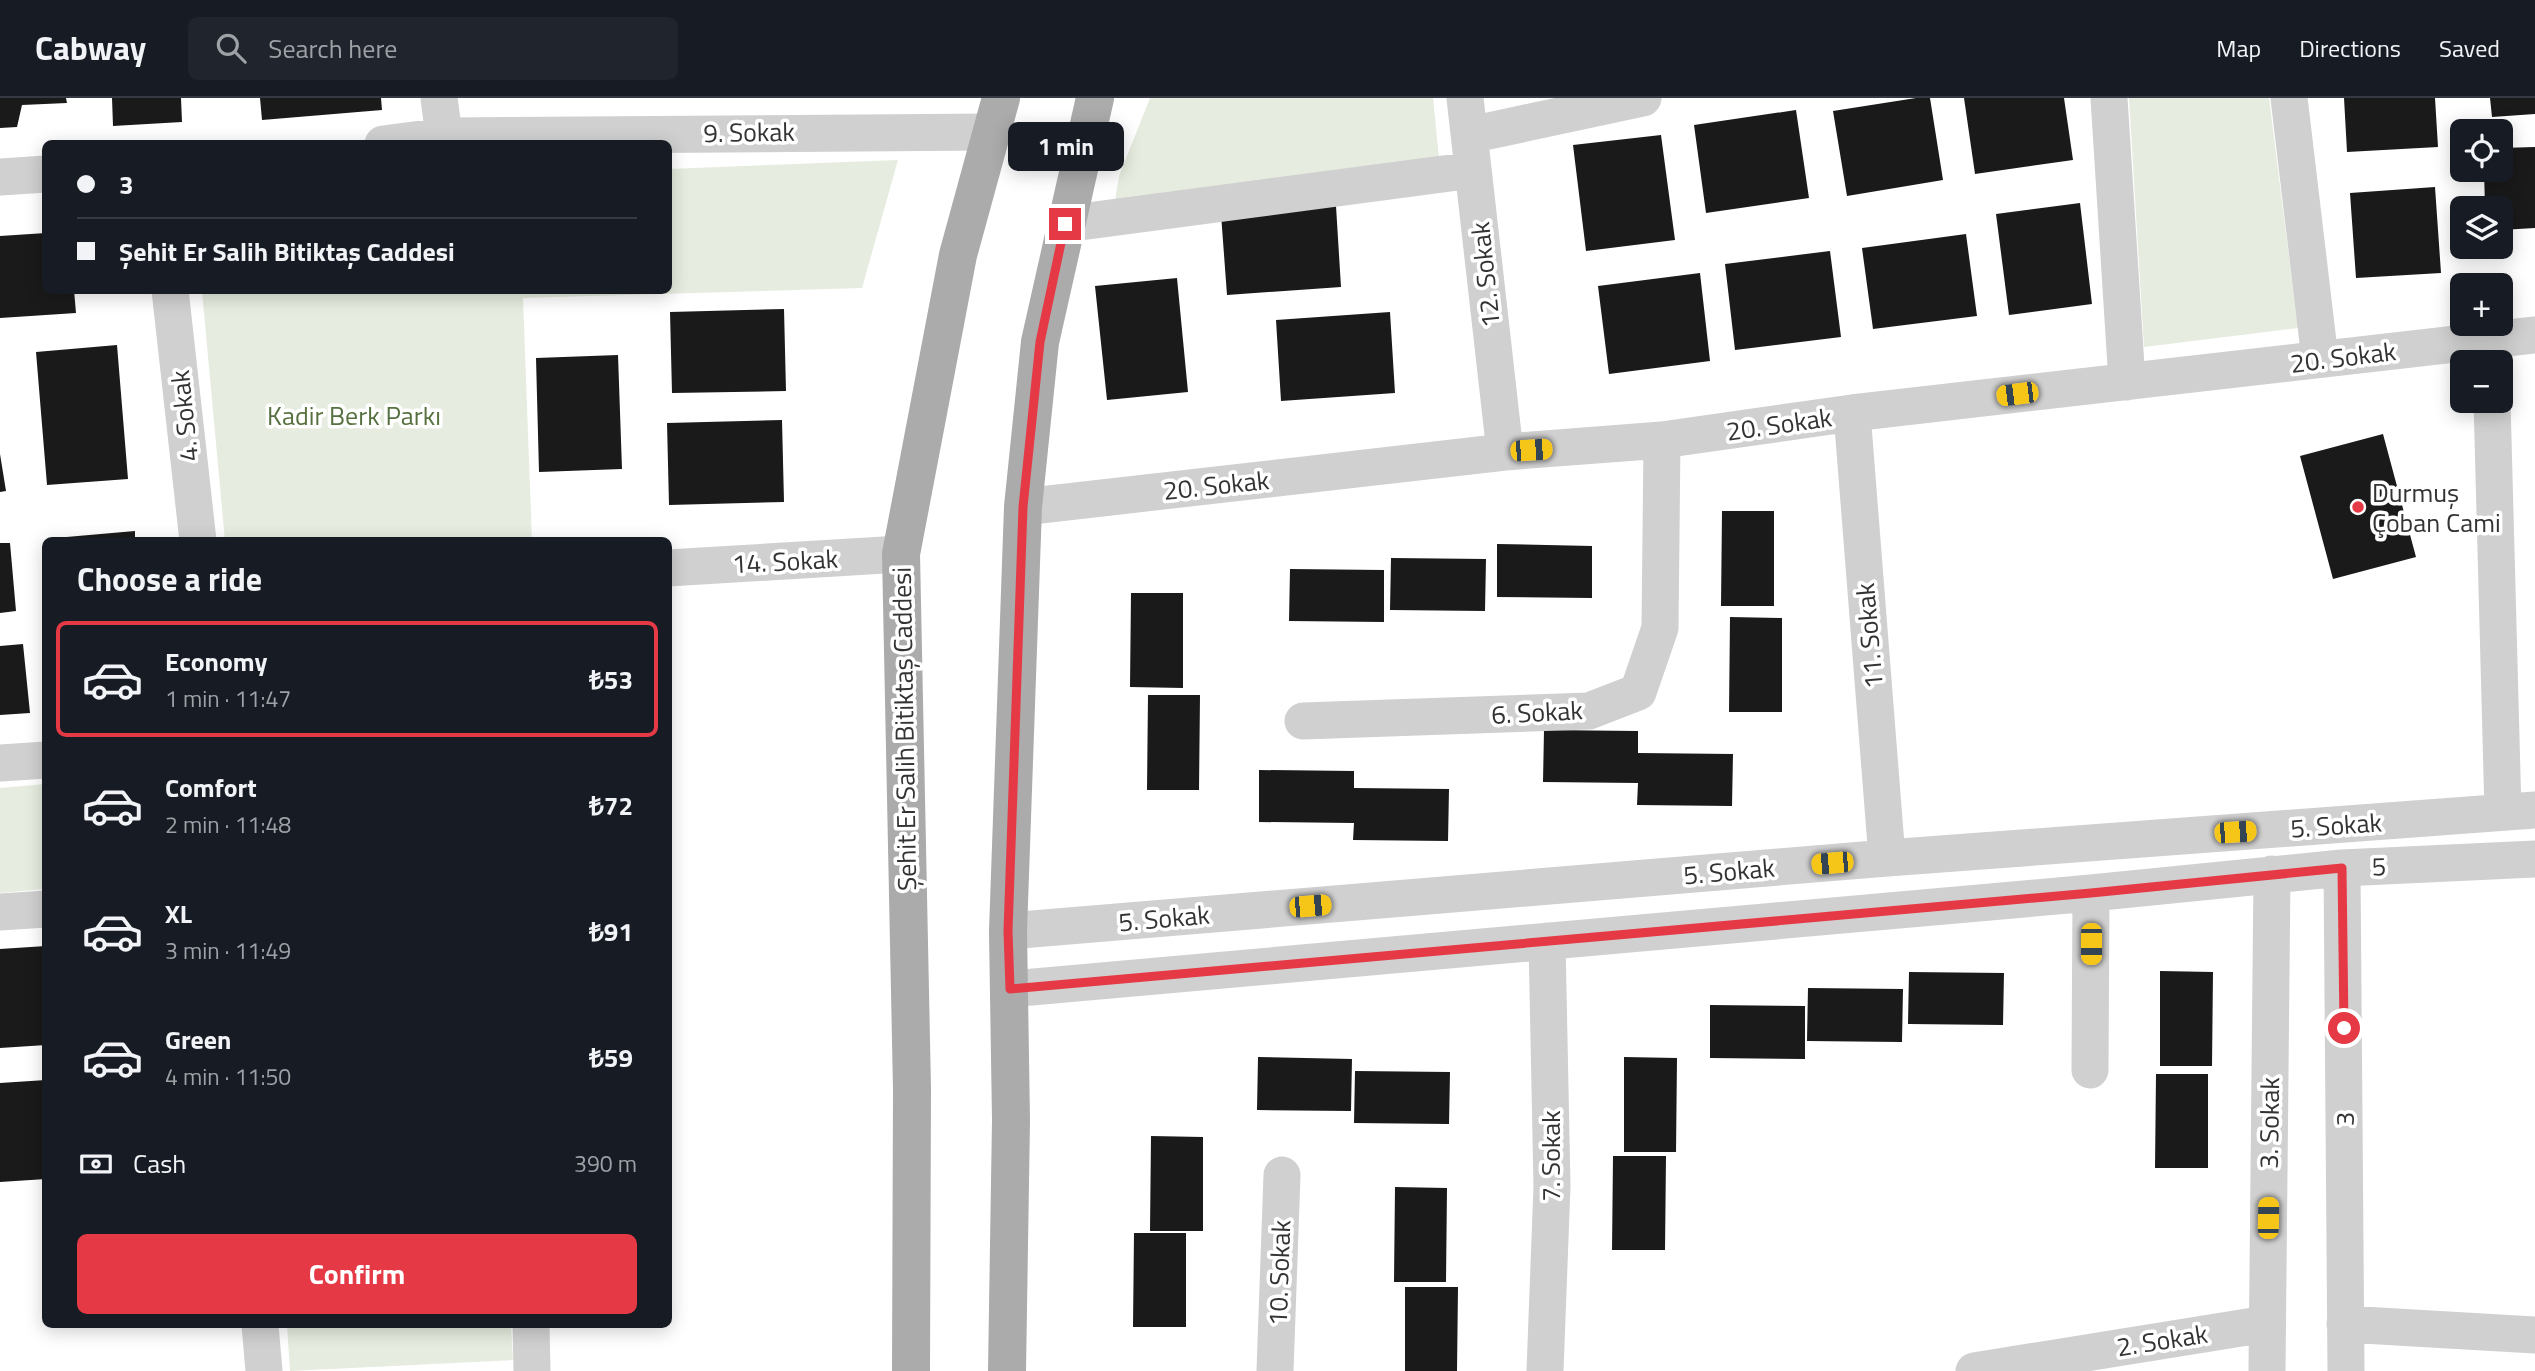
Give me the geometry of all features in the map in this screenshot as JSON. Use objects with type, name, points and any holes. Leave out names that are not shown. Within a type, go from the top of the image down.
[{"type":"main road","points":[[1007,1371],[1010,989],[1008,931],[1023,507],[1040,342],[1095,98]]},
{"type":"main road","name":"Şehit Er Salih Bitiktaş Caddesi","points":[[911,1371],[912,1089],[901,554],[958,255],[995,115]]},
{"type":"street","points":[[439,98],[444,136]]},
{"type":"street","name":"12. Sokak","points":[[1465,98],[1505,452]]},
{"type":"street","points":[[1470,135],[1643,98]]},
{"type":"street","points":[[2109,98],[2127,382]]},
{"type":"street","points":[[2289,98],[2320,359]]},
{"type":"street","name":"9. Sokak","points":[[414,140],[444,136],[995,115]]},
{"type":"street","points":[[1065,224],[1473,170]]},
{"type":"street","points":[[0,177],[42,174]]},
{"type":"street","name":"4. Sokak","points":[[170,294],[198,537]]},
{"type":"street","name":"20. Sokak","points":[[2493,350],[2535,335]]},
{"type":"street","name":"20. Sokak","points":[[1023,507],[1505,452],[1662,440],[1852,413],[2320,359],[2450,353]]},
{"type":"street","name":"11. Sokak","points":[[1852,413],[1887,858]]},
{"type":"street","points":[[2493,413],[2519,811]]},
{"type":"street","name":"6. Sokak","points":[[1303,720],[1589,711],[1639,692],[1660,628],[1662,440]]},
{"type":"street","name":"14. Sokak","points":[[672,568],[901,554]]},
{"type":"street","points":[[0,763],[42,760]]},
{"type":"street","name":"5. Sokak","points":[[1008,931],[1887,858],[2519,811]]},
{"type":"street","name":"5","points":[[1010,989],[2091,893],[2342,868],[2535,859]]},
{"type":"street","name":"3","points":[[2342,868],[2346,1371]]},
{"type":"street","name":"3. Sokak","points":[[2267,1371],[2272,874]]},
{"type":"street","points":[[2090,1070],[2091,893]]},
{"type":"street","points":[[0,912],[42,909]]},
{"type":"street","name":"7. Sokak","points":[[1545,1371],[1552,1186],[1547,941]]},
{"type":"street","name":"10. Sokak","points":[[1275,1371],[1282,1175]]},
{"type":"street","name":"2. Sokak","points":[[1974,1371],[2266,1324]]},
{"type":"street","points":[[2345,1324],[2535,1335]]},
{"type":"street","points":[[260,1328],[264,1371]]},
{"type":"street","points":[[531,1328],[533,1371]]},
{"type":"green space","points":[[1150,98],[1433,98],[1439,158],[1115,200],[1119,176]]},
{"type":"green space","points":[[2129,98],[2269,98],[2298,328],[2144,347]]},
{"type":"green space","name":"Kadir Berk Parkı","points":[[898,160],[862,288],[672,294],[672,169]]},
{"type":"green space","name":"Kadir Berk Parkı","points":[[202,294],[659,294],[523,298],[532,537],[225,537]]},
{"type":"green space","points":[[42,784],[42,889],[0,893],[0,788]]},
{"type":"green space","points":[[287,1328],[511,1328],[513,1360],[290,1371]]},
{"type":"building","points":[[0,98],[66,98],[67,103],[22,105],[17,127],[0,128]]},
{"type":"building","points":[[112,98],[181,98],[182,122],[113,126]]},
{"type":"building","points":[[260,98],[381,98],[382,110],[262,120]]},
{"type":"building","points":[[1930,98],[1943,180],[1847,196],[1833,111]]},
{"type":"building","points":[[1964,98],[2064,98],[2073,160],[1975,174]]},
{"type":"building","points":[[2344,98],[2435,98],[2438,147],[2347,152]]},
{"type":"building","points":[[2490,98],[2535,98],[2535,114],[2492,117]]},
{"type":"building","points":[[1796,110],[1809,198],[1706,213],[1694,125]]},
{"type":"building","points":[[1661,135],[1675,240],[1586,251],[1573,145]]},
{"type":"building","points":[[2535,147],[2535,228],[2513,229],[2513,196],[2485,196],[2484,182],[2513,182],[2513,148]]},
{"type":"building","points":[[2435,187],[2441,273],[2356,278],[2350,193]]},
{"type":"building","points":[[2080,203],[2092,304],[2009,315],[1996,214]]},
{"type":"building","points":[[1336,206],[1341,287],[1227,295],[1221,214]]},
{"type":"building","points":[[42,233],[42,294],[74,294],[76,313],[0,318],[0,236]]},
{"type":"building","points":[[1966,234],[1977,316],[1873,329],[1862,248]]},
{"type":"building","points":[[1830,251],[1841,337],[1735,350],[1725,264]]},
{"type":"building","points":[[1700,273],[1710,361],[1609,374],[1598,286]]},
{"type":"building","points":[[1177,278],[1188,392],[1107,400],[1095,286]]},
{"type":"building","points":[[784,309],[786,391],[672,393],[670,312]]},
{"type":"building","points":[[1390,312],[1395,393],[1281,401],[1276,320]]},
{"type":"building","points":[[117,345],[128,479],[47,485],[36,352]]},
{"type":"building","points":[[618,355],[622,469],[539,472],[536,358]]},
{"type":"building","points":[[782,420],[784,502],[669,505],[667,423]]},
{"type":"building","name":"Durmuş Çoban Cami","points":[[2383,434],[2416,557],[2333,579],[2300,456]]},
{"type":"building","points":[[0,454],[6,491],[0,492]]},
{"type":"building","points":[[1722,511],[1774,511],[1774,606],[1721,606]]},
{"type":"building","points":[[135,531],[135,537],[66,537]]},
{"type":"building","points":[[0,543],[10,543],[16,611],[0,613]]},
{"type":"building","points":[[1497,544],[1592,546],[1592,598],[1497,597]]},
{"type":"building","points":[[1391,558],[1486,559],[1485,611],[1390,610]]},
{"type":"building","points":[[1290,569],[1384,570],[1384,622],[1289,621]]},
{"type":"building","points":[[1131,593],[1183,593],[1183,688],[1130,687]]},
{"type":"building","points":[[1730,617],[1782,618],[1782,712],[1729,712]]},
{"type":"building","points":[[23,644],[30,713],[0,715],[0,646]]},
{"type":"building","points":[[1148,695],[1200,695],[1199,790],[1147,790]]},
{"type":"building","points":[[1544,730],[1638,731],[1638,753],[1733,754],[1732,806],[1637,805],[1638,783],[1543,782]]},
{"type":"building","points":[[1259,770],[1354,771],[1354,788],[1449,789],[1448,841],[1353,840],[1354,823],[1259,822]]},
{"type":"building","points":[[42,946],[42,1045],[0,1048],[0,949]]},
{"type":"building","points":[[2160,971],[2213,972],[2212,1066],[2160,1066]]},
{"type":"building","points":[[1909,972],[2004,973],[2003,1025],[1908,1024]]},
{"type":"building","points":[[1808,988],[1903,989],[1902,1042],[1807,1041]]},
{"type":"building","points":[[1710,1005],[1805,1006],[1805,1059],[1710,1058]]},
{"type":"building","points":[[1258,1057],[1352,1059],[1351,1111],[1257,1110]]},
{"type":"building","points":[[1624,1057],[1677,1058],[1676,1152],[1624,1152]]},
{"type":"building","points":[[1355,1071],[1450,1072],[1449,1124],[1354,1123]]},
{"type":"building","points":[[2156,1074],[2208,1074],[2208,1168],[2155,1168]]},
{"type":"building","points":[[42,1080],[42,1179],[0,1182],[0,1083]]},
{"type":"building","points":[[1151,1136],[1203,1137],[1203,1231],[1150,1231]]},
{"type":"building","points":[[1613,1156],[1666,1156],[1665,1250],[1612,1250]]},
{"type":"building","points":[[1395,1187],[1447,1188],[1446,1282],[1394,1282]]},
{"type":"building","points":[[1134,1233],[1186,1233],[1186,1327],[1133,1327]]},
{"type":"building","points":[[1405,1287],[1458,1287],[1457,1371],[1405,1371]]},
{"type":"place","name":"Durmuş Çoban Cami","points":[[2358,507]]},
{"type":"route","points":[[1065,224],[1040,342],[1023,507],[1008,931],[1010,989],[2091,893],[2342,868],[2344,1028]]}]
